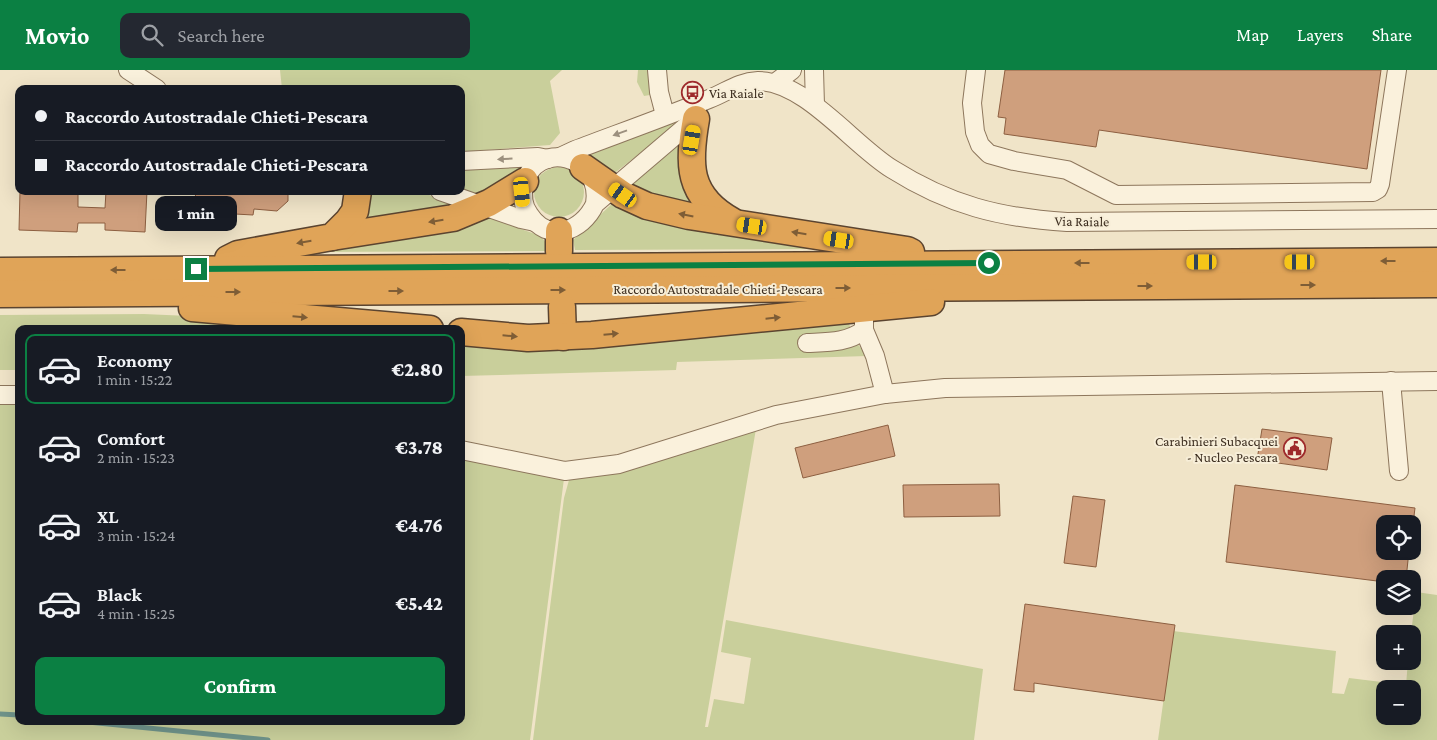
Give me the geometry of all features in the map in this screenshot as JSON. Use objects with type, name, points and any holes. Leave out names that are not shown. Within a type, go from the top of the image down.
[{"type":"highway","points":[[704,109],[691,154],[695,182],[700,194],[710,206],[735,223]]},
{"type":"highway","points":[[564,161],[604,196],[689,216],[907,250],[931,264]]},
{"type":"highway","points":[[210,268],[238,254],[453,218],[482,206],[525,181]]},
{"type":"highway","points":[[332,237],[355,211],[357,195]]},
{"type":"highway","name":"Raccordo Autostradale Chieti-Pescara","points":[[0,271],[210,268],[1437,261]]},
{"type":"highway","name":"Raccordo Autostradale Chieti-Pescara","points":[[0,294],[1437,284]]},
{"type":"highway","points":[[465,332],[528,338],[563,337],[676,328],[864,320],[928,302],[1060,299],[1097,286]]},
{"type":"highway","points":[[27,293],[60,307],[177,307],[384,325]]},
{"type":"highway","points":[[562,307],[563,337]]},
{"type":"street","points":[[128,70],[151,85]]},
{"type":"street","points":[[657,70],[659,92],[665,115]]},
{"type":"street","points":[[704,109],[748,70]]},
{"type":"street","points":[[776,76],[792,70]]},
{"type":"street","points":[[814,70],[815,105]]},
{"type":"street","points":[[976,70],[972,103],[974,132],[980,145],[989,154],[1014,161],[1067,170],[1116,195],[1373,192],[1378,189],[1380,184],[1397,70]]},
{"type":"street","name":"Via Raiale","points":[[604,196],[704,109],[742,83],[776,76],[815,105],[862,148],[911,180],[953,201],[1010,217],[1066,222],[1437,219]]},
{"type":"street","name":"Via Raiale","points":[[465,161],[538,157],[564,161],[575,150],[665,115],[704,109]]},
{"type":"street","points":[[551,235],[528,213],[522,192],[530,172],[538,164],[564,161]]},
{"type":"street","points":[[451,195],[551,235],[582,224],[604,196]]},
{"type":"street","points":[[808,343],[836,342],[855,337],[864,320]]},
{"type":"street","points":[[864,320],[884,394]]},
{"type":"street","points":[[1391,381],[1399,471]]},
{"type":"street","points":[[465,451],[565,471],[592,468],[619,464],[776,415],[884,394],[946,388],[1437,381]]},
{"type":"street","points":[[0,396],[15,395]]},
{"type":"green space","points":[[280,70],[562,70],[550,81],[560,133],[550,145],[465,152],[465,85],[282,85]]},
{"type":"green space","points":[[638,70],[651,70],[650,95],[644,96],[637,82]]},
{"type":"green space","points":[[688,116],[612,175],[583,153]]},
{"type":"green space","points":[[685,136],[708,214],[626,189]]},
{"type":"green space","points":[[528,163],[480,196],[465,191],[465,167]]},
{"type":"green space","points":[[559,167],[569,169],[577,174],[582,182],[584,192],[582,202],[577,210],[569,215],[559,217],[549,215],[541,210],[536,202],[534,192],[536,182],[541,174],[549,169]]},
{"type":"green space","points":[[365,195],[429,195],[463,207],[358,220]]},
{"type":"green space","points":[[615,201],[810,244],[811,249],[575,250],[573,240]]},
{"type":"green space","points":[[481,215],[541,236],[546,243],[547,251],[296,252]]},
{"type":"green space","points":[[144,314],[211,317],[286,325],[15,325],[15,370],[0,370],[0,315]]},
{"type":"green space","points":[[846,319],[850,326],[850,334],[867,356],[677,362],[676,370],[465,376],[465,344]]},
{"type":"green space","points":[[0,395],[15,395],[15,725],[465,725],[465,451],[565,471],[530,740],[0,740]]},
{"type":"green space","points":[[757,423],[705,727],[708,727],[714,699],[744,704],[751,658],[721,652],[726,620],[983,669],[974,740],[533,740],[564,498],[569,480],[574,473]]},
{"type":"green space","points":[[1421,593],[1437,595],[1437,740],[1158,740],[1173,631],[1336,651],[1332,693],[1344,694],[1349,678],[1376,681],[1376,725],[1421,725],[1421,680],[1406,680],[1407,670],[1421,670],[1421,625],[1412,625],[1413,615],[1421,615]]},
{"type":"building","points":[[1005,70],[1381,70],[1367,169],[1099,130],[1096,147],[1004,134],[1006,118],[998,117]]},
{"type":"building","points":[[20,195],[78,195],[78,207],[105,208],[106,195],[147,195],[145,232],[105,230],[105,223],[78,223],[77,232],[19,230]]},
{"type":"building","points":[[196,195],[288,195],[288,201],[277,211],[254,209],[253,215],[235,214],[235,221],[193,217]]},
{"type":"building","points":[[888,425],[895,456],[803,478],[795,448]]},
{"type":"building","name":"Carabinieri Subacquei - Nucleo Pescara","points":[[1262,429],[1332,438],[1327,470],[1257,460]]},
{"type":"building","points":[[999,484],[1000,516],[904,517],[903,485]]},
{"type":"building","points":[[1235,485],[1415,508],[1414,515],[1376,515],[1376,560],[1408,560],[1407,570],[1376,570],[1376,581],[1226,562]]},
{"type":"building","points":[[1073,496],[1105,500],[1096,567],[1064,563]]},
{"type":"building","points":[[1025,604],[1175,625],[1164,701],[1034,683],[1034,692],[1014,690]]},
{"type":"waterway","points":[[0,714],[15,715]]},
{"type":"waterway","points":[[118,725],[268,740]]},
{"type":"place","name":"Via Raiale","points":[[693,93]]},
{"type":"place","name":"Carabinieri Subacquei - Nucleo Pescara","points":[[1294,449]]},
{"type":"route","points":[[196,269],[989,263]]}]
